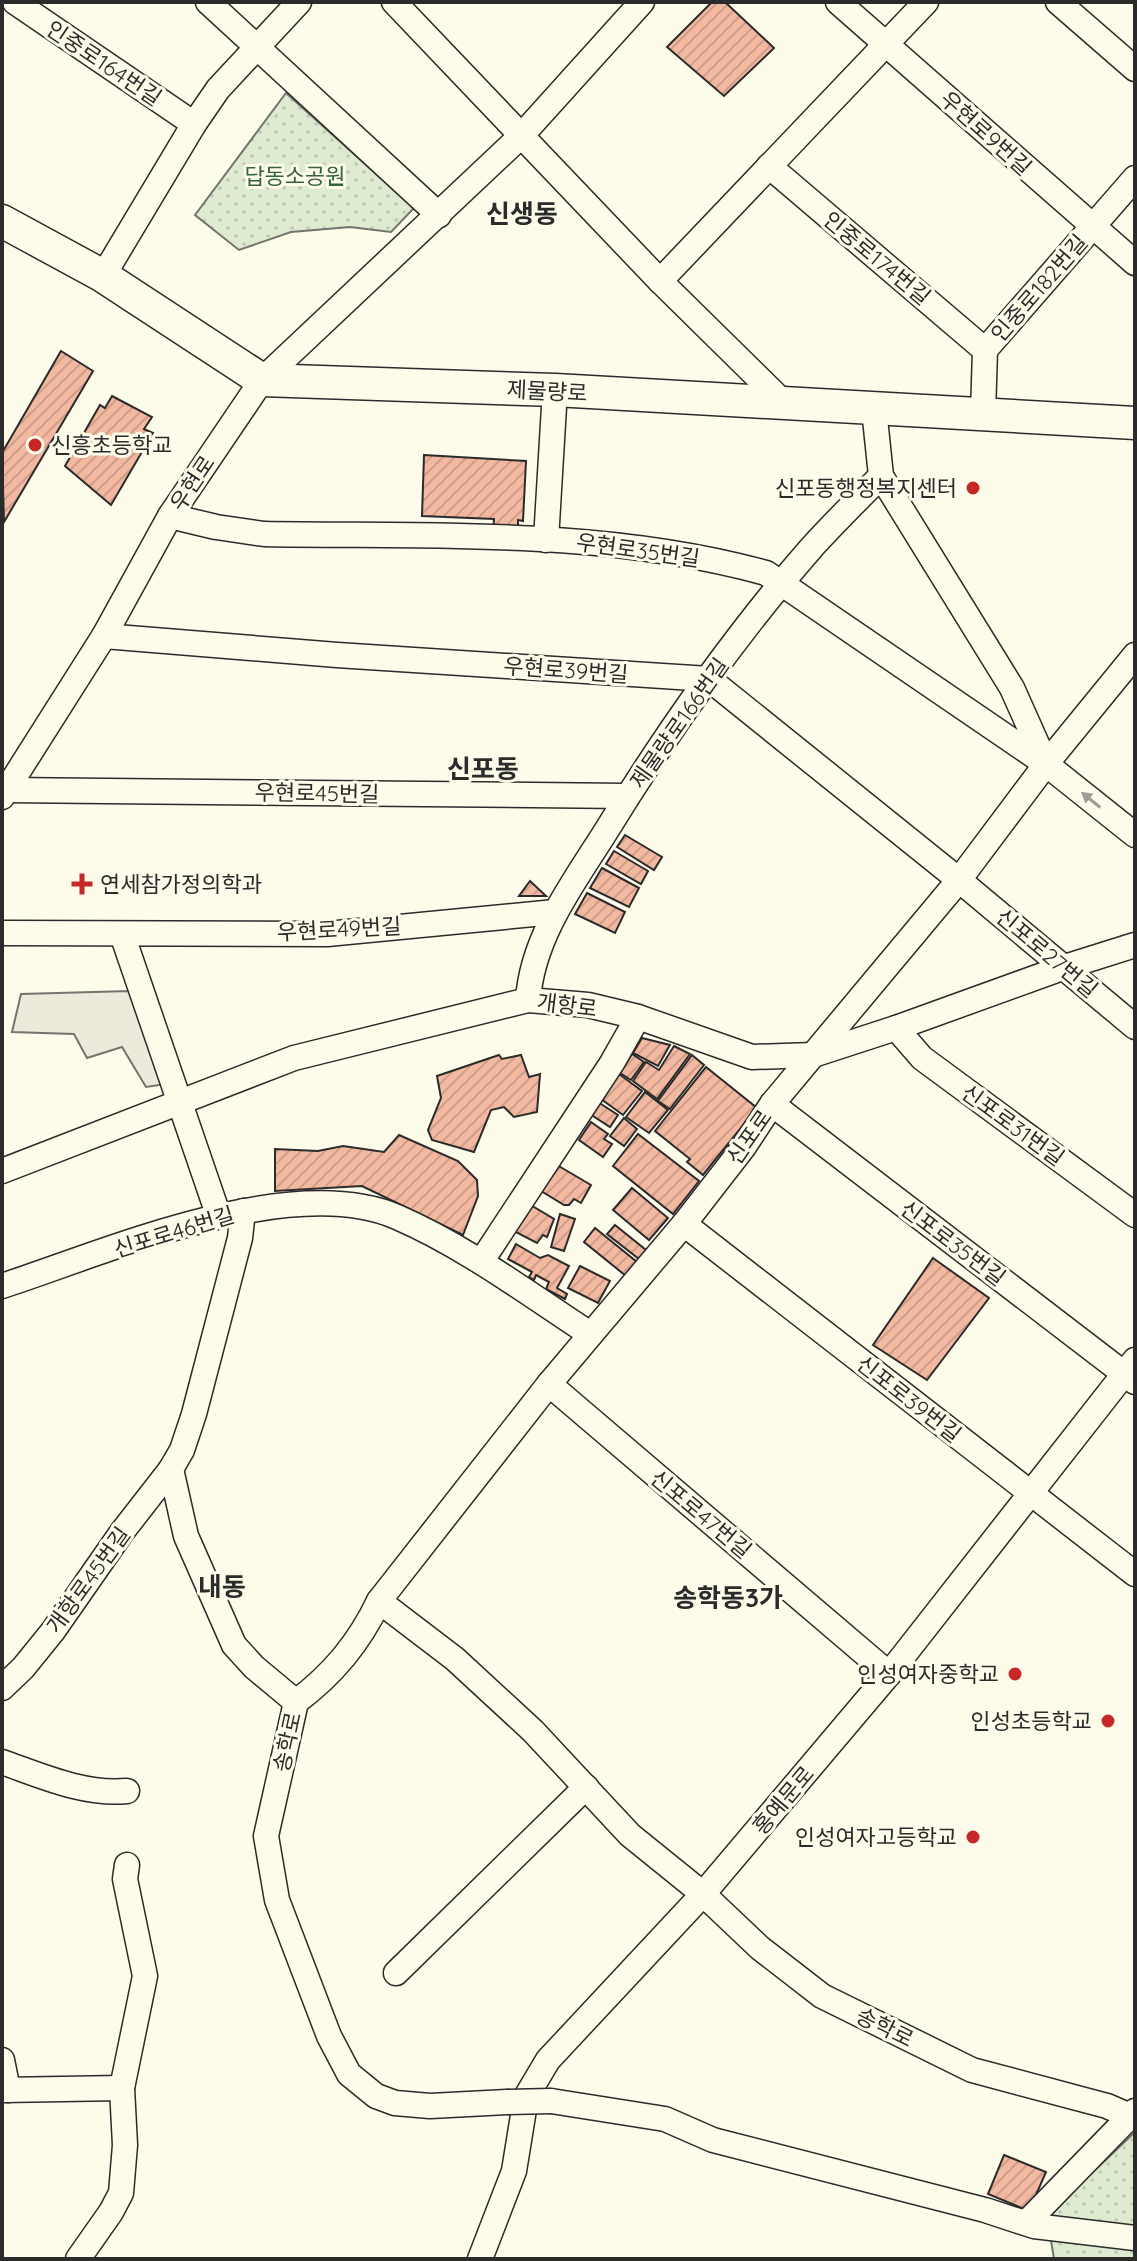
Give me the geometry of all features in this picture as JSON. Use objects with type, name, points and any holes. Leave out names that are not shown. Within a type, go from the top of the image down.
[{"type":"main road","points":[[2,221],[103,276],[262,380]]},
{"type":"main road","name":"제물량로","points":[[262,380],[555,390],[1135,423]]},
{"type":"street","points":[[2,9],[6,2]]},
{"type":"street","name":"인중로164번길","points":[[15,2],[194,124]]},
{"type":"street","points":[[208,2],[439,215]]},
{"type":"street","points":[[103,276],[218,89],[299,2]]},
{"type":"street","points":[[394,2],[660,281],[784,403]]},
{"type":"street","name":"우현로","points":[[4,794],[104,636],[170,516],[262,380],[522,135],[642,2]]},
{"type":"street","name":"우현로9번길","points":[[838,2],[1135,263]]},
{"type":"street","points":[[660,281],[926,2]]},
{"type":"street","points":[[1058,2],[1135,69]]},
{"type":"street","name":"인중로174번길","points":[[769,166],[985,350]]},
{"type":"street","name":"인중로182번길","points":[[983,414],[985,350],[1135,178]]},
{"type":"street","points":[[546,540],[555,390]]},
{"type":"street","points":[[874,409],[881,476],[1012,688],[1046,764]]},
{"type":"street","name":"제물량로166번길","points":[[528,1000],[530,977],[555,912],[627,796],[709,679],[782,583],[881,476]]},
{"type":"street","name":"우현로35번길","points":[[170,516],[264,534],[614,544],[736,564],[766,573],[1046,764],[1134,834]]},
{"type":"street","name":"우현로39번길","points":[[104,636],[337,655],[709,679]]},
{"type":"street","name":"신포로","points":[[379,1601],[549,1384],[684,1224],[743,1148],[772,1104],[959,880],[1046,764],[1130,671]]},
{"type":"street","points":[[709,679],[959,880]]},
{"type":"street","name":"우현로45번길","points":[[4,794],[627,796]]},
{"type":"street","name":"신포로27번길","points":[[959,880],[1135,1027]]},
{"type":"street","name":"우현로49번길","points":[[2,933],[327,934],[555,912]]},
{"type":"street","points":[[122,934],[218,1214]]},
{"type":"street","name":"개항로","points":[[2,1171],[294,1058],[528,1000],[588,1005],[638,1017],[752,1057],[813,1055],[1135,945]]},
{"type":"street","points":[[481,1262],[612,1063],[638,1017]]},
{"type":"street","name":"신포로31번길","points":[[896,1028],[922,1058],[1135,1215]]},
{"type":"street","name":"신포로35번길","points":[[772,1104],[1131,1372]]},
{"type":"street","name":"신포로46번길","points":[[2,1286],[218,1214],[312,1204],[353,1206],[395,1216],[481,1262],[590,1334]]},
{"type":"street","name":"개항로45번길","points":[[2,1688],[53,1631],[182,1450],[240,1238],[243,1211]]},
{"type":"street","name":"신포로39번길","points":[[684,1224],[1135,1574]]},
{"type":"street","name":"홍예문로","points":[[480,2259],[514,2171],[526,2097],[548,2060],[703,1894],[889,1674],[1030,1493],[1131,1372]]},
{"type":"street","name":"신포로47번길","points":[[549,1384],[889,1674]]},
{"type":"street","points":[[171,1469],[186,1536],[234,1645],[254,1667],[296,1702]]},
{"type":"street","name":"송학로","points":[[1133,2113],[972,2070],[822,1996],[760,1948],[703,1894],[630,1835],[533,1731],[455,1659],[379,1601],[367,1627],[325,1680],[296,1702],[266,1836],[277,1900],[329,2036],[349,2074],[376,2096],[395,2103],[430,2106],[551,2101],[665,2119],[713,2140],[1026,2223],[1135,2238]]},
{"type":"street","points":[[2,1762],[55,1781],[104,1793],[127,1791]]},
{"type":"street","points":[[396,1973],[586,1787]]},
{"type":"street","points":[[78,2259],[121,2193],[125,2145],[122,2088],[145,1976],[125,1879],[127,1865]]},
{"type":"street","points":[[2,2060],[5,2090],[122,2088]]},
{"type":"street","points":[[1026,2223],[1133,2113]]},
{"type":"green space","name":"답동소공원","points":[[286,93],[414,208],[391,232],[350,227],[291,232],[239,250],[195,215]]},
{"type":"green space","points":[[1135,2132],[1135,2259],[1054,2259],[1047,2216]]},
{"type":"shaded area","points":[[130,991],[166,1084],[146,1087],[122,1047],[87,1058],[74,1034],[12,1032],[21,994]]},
{"type":"building","points":[[712,2],[725,2],[774,48],[724,96],[667,47]]},
{"type":"building","points":[[61,351],[93,371],[4,522],[2,453]]},
{"type":"building","points":[[112,396],[152,417],[144,429],[153,433],[111,505],[65,466],[100,405],[105,408]]},
{"type":"building","points":[[424,455],[526,461],[523,521],[518,520],[518,531],[493,531],[494,519],[422,516]]},
{"type":"building","points":[[625,835],[662,857],[654,870],[617,847]]},
{"type":"building","points":[[614,851],[648,871],[641,884],[606,864]]},
{"type":"building","points":[[602,868],[639,888],[629,907],[590,888]]},
{"type":"building","points":[[530,881],[546,896],[519,896]]},
{"type":"building","points":[[587,893],[625,912],[615,933],[575,914]]},
{"type":"building","points":[[642,1038],[670,1045],[658,1066],[633,1053]]},
{"type":"building","points":[[674,1046],[690,1054],[657,1099],[633,1081],[646,1062],[659,1070]]},
{"type":"building","points":[[632,1054],[644,1062],[631,1080],[620,1073]]},
{"type":"building","points":[[499,1055],[502,1059],[521,1055],[529,1077],[540,1074],[537,1112],[514,1117],[504,1107],[491,1110],[474,1152],[432,1140],[428,1130],[441,1098],[437,1076]]},
{"type":"building","points":[[692,1055],[704,1065],[670,1109],[658,1101]]},
{"type":"building","points":[[706,1067],[757,1108],[703,1175],[687,1162],[690,1159],[655,1131]]},
{"type":"building","points":[[619,1074],[642,1091],[623,1115],[601,1099]]},
{"type":"building","points":[[645,1092],[668,1110],[649,1133],[626,1117]]},
{"type":"building","points":[[598,1102],[618,1115],[610,1127],[590,1114]]},
{"type":"building","points":[[624,1118],[637,1129],[624,1146],[610,1136]]},
{"type":"building","points":[[591,1122],[608,1134],[604,1139],[612,1144],[603,1157],[579,1140]]},
{"type":"building","points":[[638,1134],[699,1181],[673,1214],[613,1166]]},
{"type":"building","points":[[399,1135],[458,1161],[477,1180],[478,1196],[463,1235],[362,1186],[275,1191],[275,1149],[318,1151],[343,1146],[384,1152]]},
{"type":"building","points":[[557,1165],[591,1185],[581,1203],[574,1199],[569,1205],[564,1205],[541,1191]]},
{"type":"building","points":[[632,1188],[668,1218],[649,1240],[613,1210]]},
{"type":"building","points":[[529,1204],[554,1219],[547,1237],[543,1235],[537,1243],[510,1229]]},
{"type":"building","points":[[560,1214],[575,1219],[564,1251],[551,1247]]},
{"type":"building","points":[[615,1225],[646,1250],[639,1259],[607,1234]]},
{"type":"building","points":[[595,1228],[637,1262],[626,1276],[584,1242]]},
{"type":"building","points":[[516,1244],[540,1258],[548,1255],[569,1266],[557,1288],[567,1294],[565,1299],[546,1289],[549,1282],[536,1275],[534,1280],[529,1277],[532,1272],[508,1259]]},
{"type":"building","points":[[933,1258],[989,1298],[927,1380],[873,1345]]},
{"type":"building","points":[[580,1266],[610,1281],[598,1303],[568,1288]]},
{"type":"building","points":[[1004,2155],[1046,2172],[1029,2211],[988,2194]]},
{"type":"place","name":"신흥초등학교","points":[[35,445]]},
{"type":"place","name":"신포동행정복지센터","points":[[973,488]]},
{"type":"place","name":"연세참가정의학과","points":[[82,884]]},
{"type":"place","name":"인성여자중학교","points":[[1015,1674]]},
{"type":"place","name":"인성초등학교","points":[[1108,1721]]},
{"type":"place","name":"인성여자고등학교","points":[[973,1837]]},
{"type":"district","name":"신생동","points":[[522,214]]},
{"type":"district","name":"신포동","points":[[483,769]]},
{"type":"district","name":"내동","points":[[222,1587]]},
{"type":"district","name":"송학동3가","points":[[728,1598]]}]
